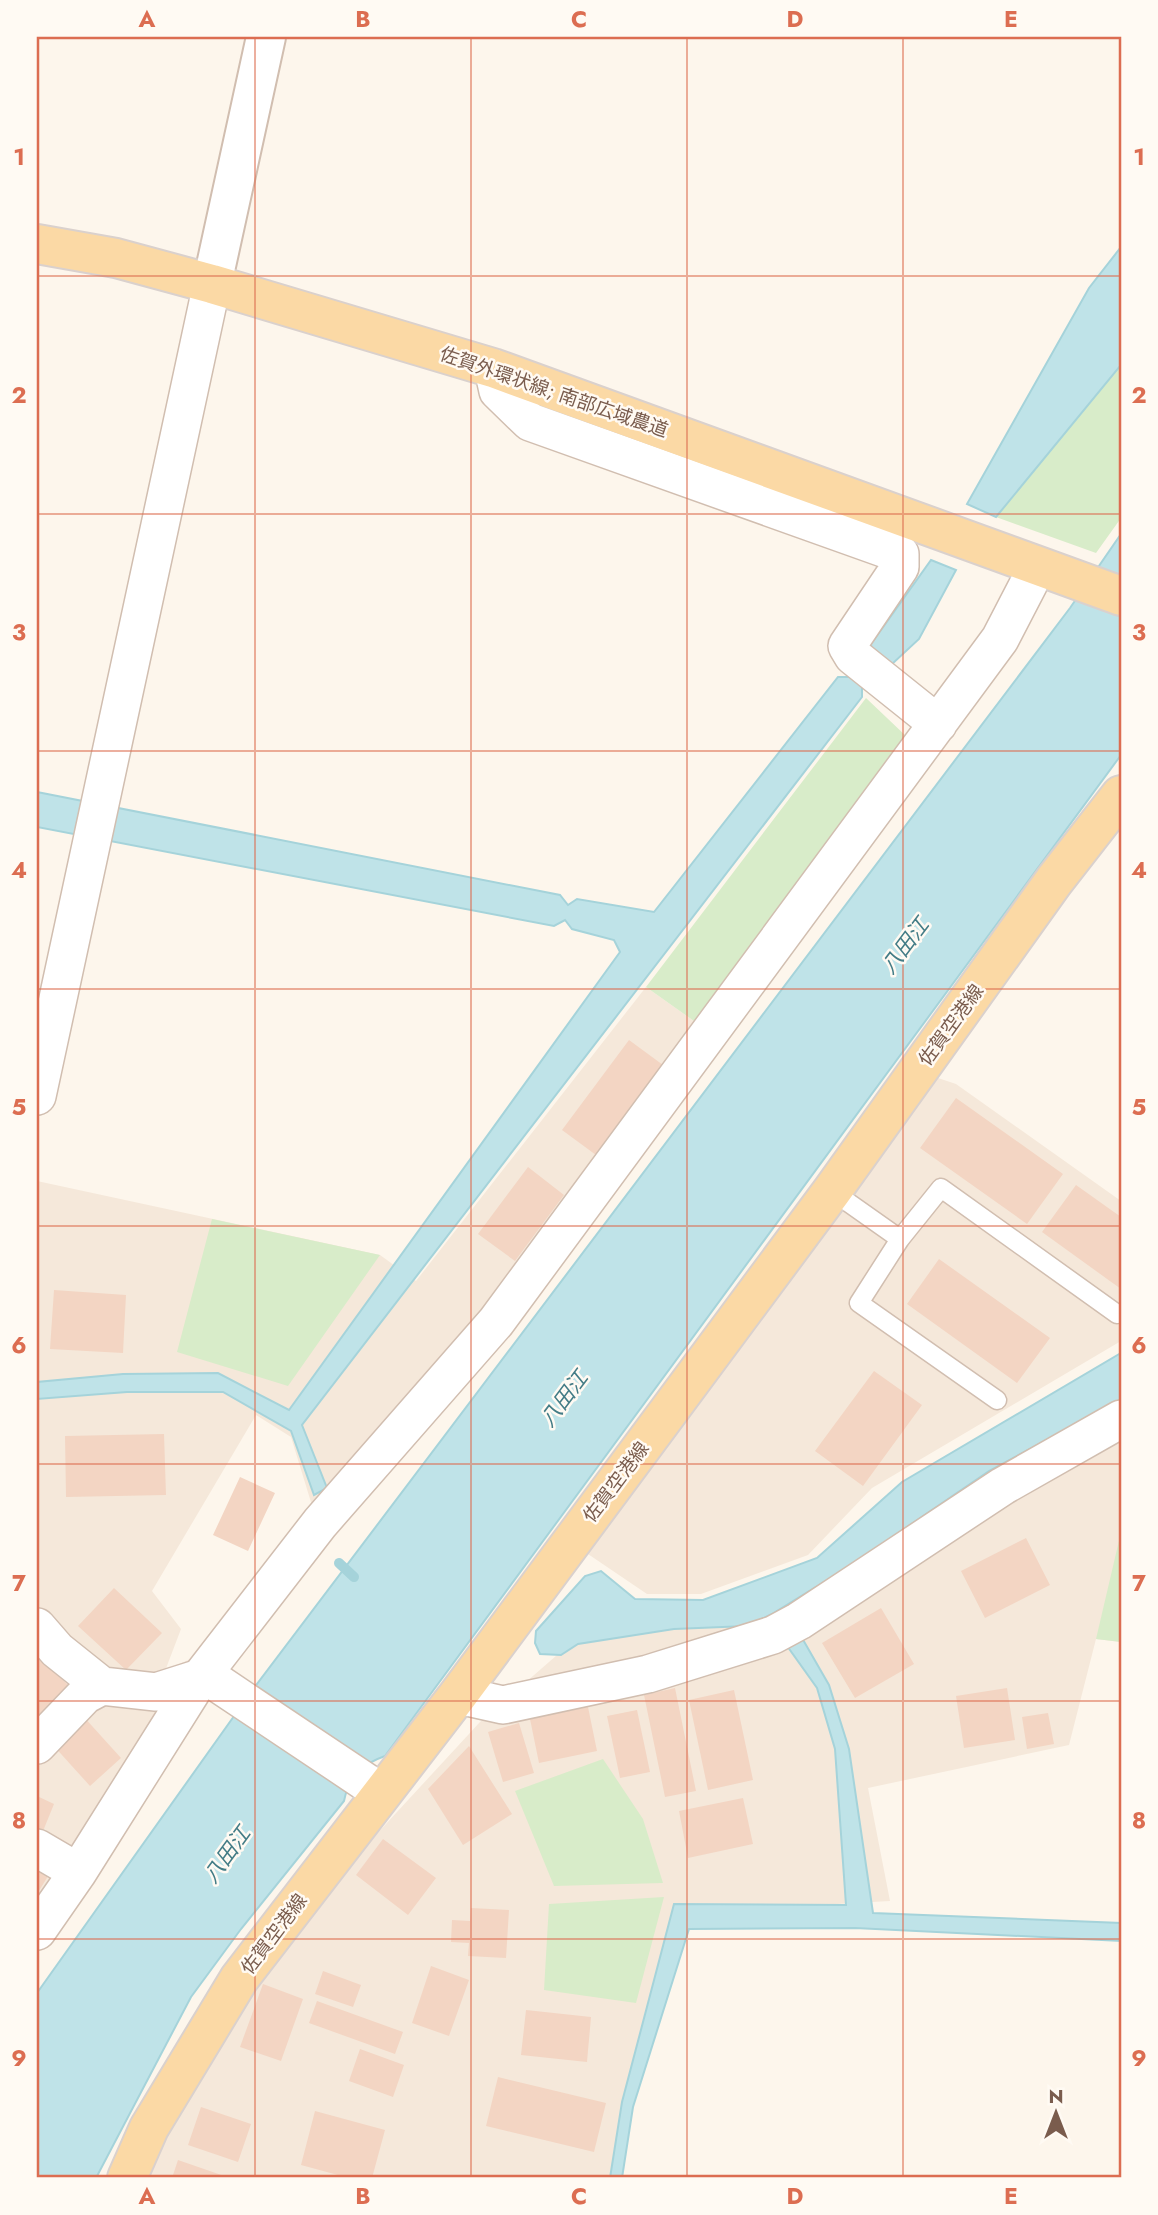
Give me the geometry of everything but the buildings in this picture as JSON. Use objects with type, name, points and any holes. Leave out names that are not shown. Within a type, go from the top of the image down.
[{"type":"main road","name":"佐賀外環状線; 南部広域農道","points":[[37,244],[116,258],[212,284],[494,368],[1045,578],[1121,596]]},
{"type":"main road","name":"佐賀空港線","points":[[127,2178],[149,2128],[239,1979],[377,1789],[458,1695],[832,1191],[1055,881],[1121,795]]},
{"type":"street","points":[[37,1096],[265,37]]},
{"type":"street","points":[[494,368],[498,391],[530,422],[900,554],[900,568],[847,646],[867,666],[938,724]]},
{"type":"street","points":[[37,1931],[208,1680],[320,1523],[496,1322],[1045,578]]},
{"type":"street","points":[[458,1695],[503,1705],[648,1674],[786,1628],[1003,1486],[1121,1419]]},
{"type":"street","points":[[37,1627],[57,1650],[102,1686],[156,1692],[208,1680],[377,1789]]},
{"type":"street","points":[[37,1745],[85,1695],[102,1686]]},
{"type":"street","points":[[37,1848],[78,1872]]},
{"type":"lane","points":[[997,1400],[859,1303],[900,1239],[941,1188],[1117,1314]]},
{"type":"lane","points":[[832,1191],[900,1239]]},
{"type":"shaded area","points":[[646,987],[701,1026],[489,1316],[314,1512],[291,1437],[256,1415],[152,1591],[181,1629],[165,1671],[209,1650],[37,1909],[37,1181],[380,1255],[416,1281]]},
{"type":"shaded area","points":[[932,1076],[956,1084],[1121,1201],[1121,1341],[872,1488],[808,1555],[701,1594],[647,1594],[585,1552]]},
{"type":"shaded area","points":[[1121,1429],[1121,1642],[1096,1639],[1069,1745],[868,1788],[890,1901],[681,1913],[615,2178],[145,2178],[191,2079],[302,1915],[480,1722],[588,1628],[739,1618],[770,1645]]},
{"type":"green space","points":[[1121,365],[1121,518],[1096,553],[996,517]]},
{"type":"green space","points":[[866,698],[907,737],[701,1026],[646,987]]},
{"type":"green space","points":[[212,1219],[380,1255],[288,1386],[177,1352]]},
{"type":"green space","points":[[1121,1532],[1121,1642],[1096,1639]]},
{"type":"green space","points":[[603,1759],[643,1819],[663,1883],[554,1886],[515,1791]]},
{"type":"green space","points":[[664,1897],[636,2003],[544,1990],[549,1904]]},
{"type":"water","points":[[1121,247],[1121,365],[996,517],[967,504],[1089,288]]},
{"type":"water","name":"八田江","points":[[1121,534],[1121,755],[385,1756],[363,1767],[353,1778],[344,1801],[241,1929],[191,1997],[96,2178],[37,2178],[37,1993],[254,1688],[1070,608]]},
{"type":"water","points":[[931,560],[956,570],[919,639],[891,665],[862,684],[862,697],[302,1425],[327,1488],[314,1495],[291,1431],[223,1392],[127,1392],[37,1399],[37,1382],[123,1374],[218,1373],[289,1410],[620,952],[614,940],[572,929],[565,920],[554,926],[37,827],[37,792],[560,895],[568,905],[577,899],[654,912],[838,677],[852,677],[872,653],[871,644]]},
{"type":"water","points":[[1121,1353],[1121,1400],[989,1471],[853,1564],[772,1614],[747,1626],[674,1629],[578,1644],[561,1655],[540,1654],[535,1643],[536,1631],[585,1576],[601,1571],[635,1599],[703,1600],[817,1558],[902,1482]]},
{"type":"water","points":[[802,1638],[829,1685],[849,1749],[873,1913],[1121,1923],[1121,1941],[855,1928],[689,1929],[633,2107],[622,2178],[610,2178],[622,2102],[674,1904],[846,1905],[835,1749],[817,1688],[785,1643]]},
{"type":"waterway","points":[[339,1563],[354,1577]]}]
